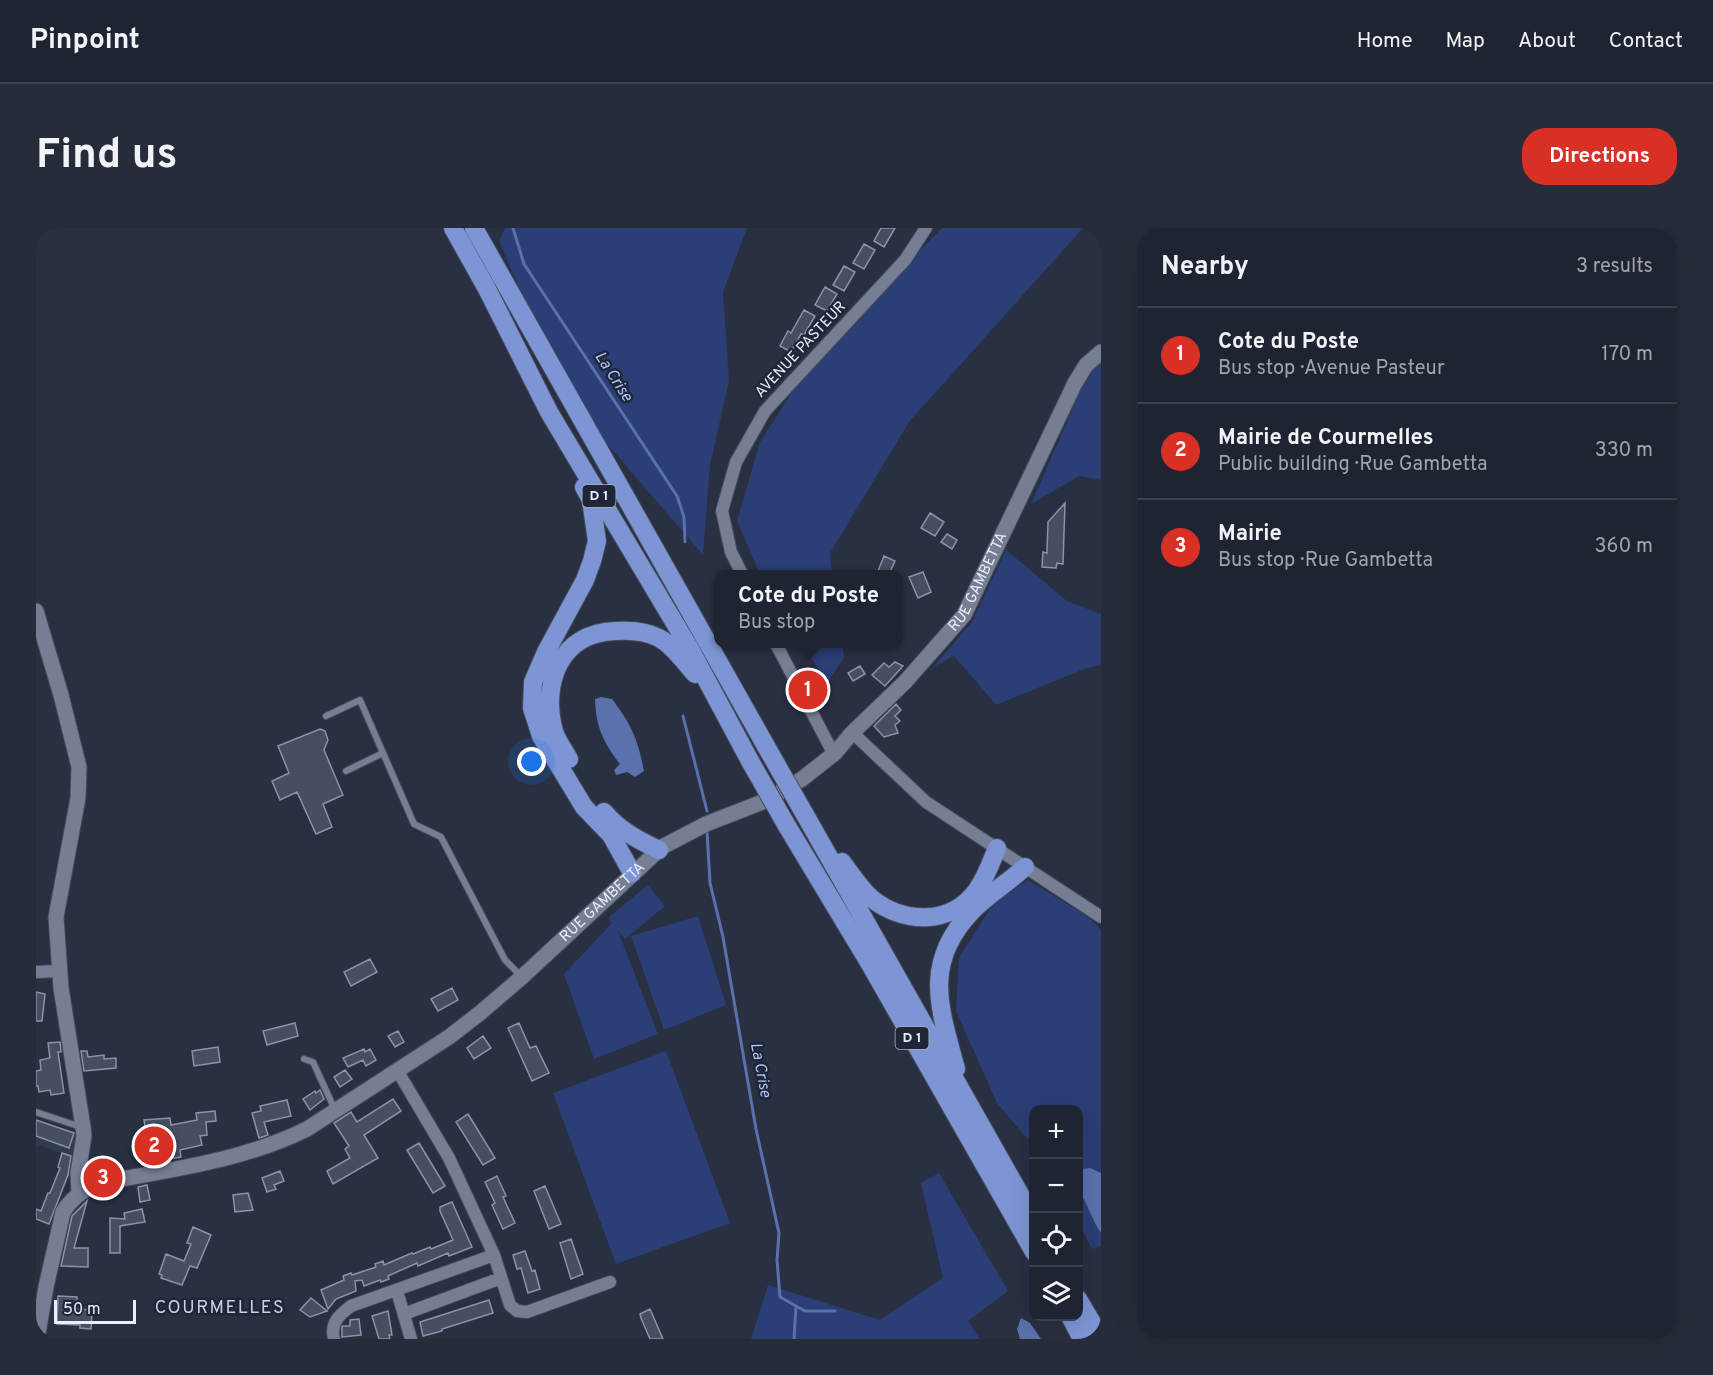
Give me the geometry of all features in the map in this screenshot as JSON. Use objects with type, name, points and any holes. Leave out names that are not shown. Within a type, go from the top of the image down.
[{"type":"highway","name":"D 1","points":[[453,228],[486,287],[549,412],[688,647],[787,826],[870,964],[1029,1243]]},
{"type":"highway","name":"D 1","points":[[474,228],[1031,1213]]},
{"type":"highway","points":[[549,412],[591,500],[597,541],[585,580],[546,652],[533,682],[532,708],[541,736],[584,807],[611,835],[632,873]]},
{"type":"highway","points":[[659,850],[635,838],[612,822],[586,790],[555,733],[549,702],[553,676],[562,656],[582,639],[608,631],[635,630],[659,638],[674,650],[712,694]]},
{"type":"highway","points":[[804,813],[866,893],[896,914],[911,918],[940,915],[964,904],[985,878],[997,848]]},
{"type":"highway","points":[[963,1094],[939,1006],[938,991],[944,956],[951,939],[972,912],[1025,867]]},
{"type":"highway","points":[[1083,1307],[1101,1338]]},
{"type":"highway","points":[[1072,1321],[1082,1339]]},
{"type":"street","name":"AVENUE PASTEUR","points":[[740,570],[731,552],[722,511],[736,462],[765,411],[905,260],[926,228]]},
{"type":"street","name":"RUE GAMBETTA","points":[[37,1339],[63,1212],[80,1193],[95,1184],[226,1160],[307,1129],[449,1037],[522,977],[659,850],[706,824],[765,801],[802,779],[835,753],[851,734],[905,682],[964,615],[1076,383],[1086,365],[1101,352]]},
{"type":"street","points":[[36,611],[80,767],[78,798],[56,917],[60,971],[84,1136],[78,1173],[80,1193]]},
{"type":"street","points":[[778,648],[835,753]]},
{"type":"street","points":[[851,734],[857,737],[926,802],[1101,917]]},
{"type":"street","points":[[36,972],[60,971]]},
{"type":"street","points":[[398,1070],[449,1158],[494,1255],[510,1305],[518,1311],[527,1312],[610,1282]]},
{"type":"street","points":[[334,1339],[332,1330],[338,1317],[351,1306],[494,1255]]},
{"type":"street","points":[[404,1314],[501,1278]]},
{"type":"street","points":[[397,1290],[411,1339]]},
{"type":"lane","points":[[326,716],[360,700],[414,824],[441,837],[505,960],[522,977]]},
{"type":"lane","points":[[345,771],[382,753]]},
{"type":"lane","points":[[304,1059],[313,1062],[335,1111]]},
{"type":"lane","points":[[36,1112],[83,1127]]},
{"type":"shaded area","points":[[505,228],[747,228],[723,292],[729,381],[710,465],[703,555],[565,395],[499,241]]},
{"type":"shaded area","points":[[942,228],[1083,228],[909,422],[830,553],[832,570],[758,570],[737,521],[760,442],[814,358]]},
{"type":"shaded area","points":[[1101,358],[1101,480],[1079,476],[1031,504],[1086,378]]},
{"type":"shaded area","points":[[1006,550],[1067,601],[1101,614],[1101,665],[1087,668],[996,705],[954,656],[933,667],[972,622]]},
{"type":"shaded area","points":[[804,648],[843,648],[844,657],[828,682]]},
{"type":"shaded area","points":[[601,697],[612,699],[633,732],[644,771],[635,777],[627,772],[616,775],[614,770],[620,764],[605,741],[597,718],[595,699]]},
{"type":"shaded area","points":[[1028,880],[1090,918],[1101,930],[1101,1246],[1092,1249],[1083,1231],[1083,1105],[1029,1105],[1029,1140],[997,1103],[956,1011],[959,958],[994,902]]},
{"type":"shaded area","points":[[648,885],[665,906],[625,939],[618,931],[658,1034],[594,1059],[564,974],[612,923],[608,918]]},
{"type":"shaded area","points":[[698,916],[726,1005],[664,1030],[631,936]]},
{"type":"shaded area","points":[[666,1051],[730,1223],[616,1264],[553,1093]]},
{"type":"shaded area","points":[[36,1120],[77,1134],[74,1157],[38,1145],[36,1149]]},
{"type":"shaded area","points":[[1090,1168],[1101,1173],[1101,1233],[1083,1199],[1083,1169]]},
{"type":"shaded area","points":[[939,1173],[1008,1291],[968,1321],[980,1339],[751,1339],[768,1285],[880,1320],[943,1278],[921,1183]]},
{"type":"shaded area","points":[[1021,1318],[1030,1323],[1041,1339],[1020,1339],[1017,1329]]},
{"type":"building","points":[[881,228],[895,228],[884,247],[874,241]]},
{"type":"building","points":[[864,244],[875,250],[864,269],[853,263]]},
{"type":"building","points":[[844,266],[855,272],[844,291],[833,285]]},
{"type":"building","points":[[825,287],[837,294],[827,311],[815,305]]},
{"type":"building","points":[[804,310],[815,316],[791,352],[780,346],[788,331],[791,333]]},
{"type":"building","points":[[1065,503],[1063,564],[1057,563],[1056,568],[1042,567],[1043,552],[1047,553],[1048,522]]},
{"type":"building","points":[[930,513],[944,522],[935,536],[921,528]]},
{"type":"building","points":[[947,534],[957,540],[952,549],[941,542]]},
{"type":"building","points":[[884,556],[895,561],[891,570],[878,570]]},
{"type":"building","points":[[923,572],[931,592],[918,598],[909,577]]},
{"type":"building","points":[[895,662],[903,666],[885,686],[872,675],[884,663],[889,667]]},
{"type":"building","points":[[860,666],[865,674],[853,681],[848,673]]},
{"type":"building","points":[[896,704],[901,710],[895,716],[900,721],[895,725],[898,733],[884,737],[874,726]]},
{"type":"building","points":[[320,729],[325,731],[328,740],[324,750],[343,795],[323,804],[332,827],[316,834],[297,792],[280,800],[272,781],[289,773],[278,746]]},
{"type":"building","points":[[370,959],[377,972],[351,986],[344,972]]},
{"type":"building","points":[[452,988],[458,1000],[438,1011],[431,999]]},
{"type":"building","points":[[36,992],[45,994],[42,1021],[36,1021]]},
{"type":"building","points":[[295,1023],[298,1036],[267,1045],[263,1031]]},
{"type":"building","points":[[519,1023],[530,1048],[536,1046],[549,1073],[532,1081],[508,1028]]},
{"type":"building","points":[[398,1031],[404,1042],[395,1047],[388,1036]]},
{"type":"building","points":[[483,1036],[491,1048],[474,1059],[467,1048]]},
{"type":"building","points":[[60,1042],[61,1052],[58,1052],[64,1093],[51,1095],[50,1090],[39,1092],[36,1086],[36,1071],[41,1070],[40,1060],[50,1058],[48,1043]]},
{"type":"building","points":[[218,1047],[220,1062],[194,1066],[192,1051]]},
{"type":"building","points":[[364,1049],[365,1052],[370,1049],[376,1060],[366,1066],[363,1060],[348,1067],[343,1058]]},
{"type":"building","points":[[81,1051],[87,1051],[88,1057],[104,1055],[104,1059],[116,1058],[116,1068],[84,1071]]},
{"type":"building","points":[[345,1070],[352,1079],[340,1087],[334,1077]]},
{"type":"building","points":[[320,1090],[324,1099],[310,1110],[303,1099]]},
{"type":"building","points":[[393,1099],[401,1111],[364,1135],[378,1158],[333,1184],[327,1171],[350,1158],[345,1149],[349,1146],[334,1123],[351,1112],[357,1122]]},
{"type":"building","points":[[287,1100],[291,1116],[264,1122],[268,1135],[259,1138],[252,1113],[261,1111],[260,1106]]},
{"type":"building","points":[[215,1111],[216,1121],[206,1122],[207,1135],[200,1136],[202,1145],[180,1150],[181,1157],[147,1162],[142,1134],[146,1133],[144,1120],[170,1118],[171,1125],[197,1120],[196,1113]]},
{"type":"building","points":[[468,1114],[495,1158],[483,1165],[456,1122]]},
{"type":"building","points":[[36,1120],[74,1133],[69,1148],[36,1136]]},
{"type":"building","points":[[419,1143],[445,1186],[433,1193],[407,1150]]},
{"type":"building","points":[[62,1153],[71,1156],[68,1175],[49,1224],[36,1219],[36,1209],[41,1211],[50,1193],[60,1168],[58,1167]]},
{"type":"building","points":[[280,1171],[284,1181],[274,1185],[276,1189],[267,1192],[262,1178]]},
{"type":"building","points":[[497,1176],[506,1196],[503,1197],[515,1223],[503,1229],[492,1205],[495,1203],[485,1182]]},
{"type":"building","points":[[147,1185],[150,1200],[140,1202],[138,1187]]},
{"type":"building","points":[[545,1186],[561,1224],[549,1229],[534,1191]]},
{"type":"building","points":[[248,1193],[253,1210],[235,1212],[233,1195]]},
{"type":"building","points":[[87,1201],[74,1248],[88,1248],[88,1267],[61,1266],[72,1216]]},
{"type":"building","points":[[452,1202],[472,1247],[449,1256],[448,1253],[418,1266],[417,1263],[388,1276],[389,1279],[381,1282],[380,1280],[364,1286],[362,1280],[355,1281],[356,1291],[336,1299],[328,1309],[321,1290],[344,1280],[343,1276],[376,1267],[375,1264],[383,1261],[384,1265],[453,1240],[440,1211],[440,1207]]},
{"type":"building","points":[[142,1209],[145,1222],[120,1226],[120,1253],[110,1253],[110,1218],[125,1219],[124,1213]]},
{"type":"building","points":[[193,1227],[211,1235],[197,1268],[190,1266],[182,1285],[161,1278],[162,1275],[159,1274],[166,1254],[184,1261],[191,1244],[187,1243]]},
{"type":"building","points":[[571,1239],[583,1274],[571,1279],[560,1243]]},
{"type":"building","points":[[525,1251],[532,1271],[535,1270],[540,1289],[528,1293],[521,1268],[517,1269],[513,1255]]},
{"type":"building","points":[[58,1296],[77,1297],[77,1309],[92,1310],[91,1329],[80,1328],[80,1325],[57,1324]]},
{"type":"building","points":[[311,1298],[327,1311],[310,1317],[300,1310]]},
{"type":"building","points":[[489,1300],[493,1313],[423,1336],[420,1322]]},
{"type":"building","points":[[650,1309],[663,1339],[650,1339],[640,1314]]},
{"type":"building","points":[[388,1311],[392,1335],[389,1335],[390,1339],[379,1339],[372,1316]]},
{"type":"building","points":[[359,1319],[361,1335],[342,1337],[342,1326],[350,1326],[350,1320]]},
{"type":"waterway","name":"La Crise","points":[[513,228],[524,264],[677,496],[684,517],[685,542]]},
{"type":"waterway","name":"La Crise","points":[[683,716],[707,811]]},
{"type":"waterway","name":"La Crise","points":[[707,831],[710,883],[723,937],[756,1129],[779,1233],[777,1260],[780,1297],[796,1306],[794,1339]]},
{"type":"waterway","name":"La Crise","points":[[796,1306],[805,1311],[835,1311]]},
{"type":"place","name":"Cote du Poste","points":[[808,690]]},
{"type":"place","name":"Mairie de Courmelles","points":[[154,1146]]},
{"type":"place","name":"Mairie","points":[[103,1178]]},
{"type":"district","name":"COURMELLES","points":[[220,1308]]}]
